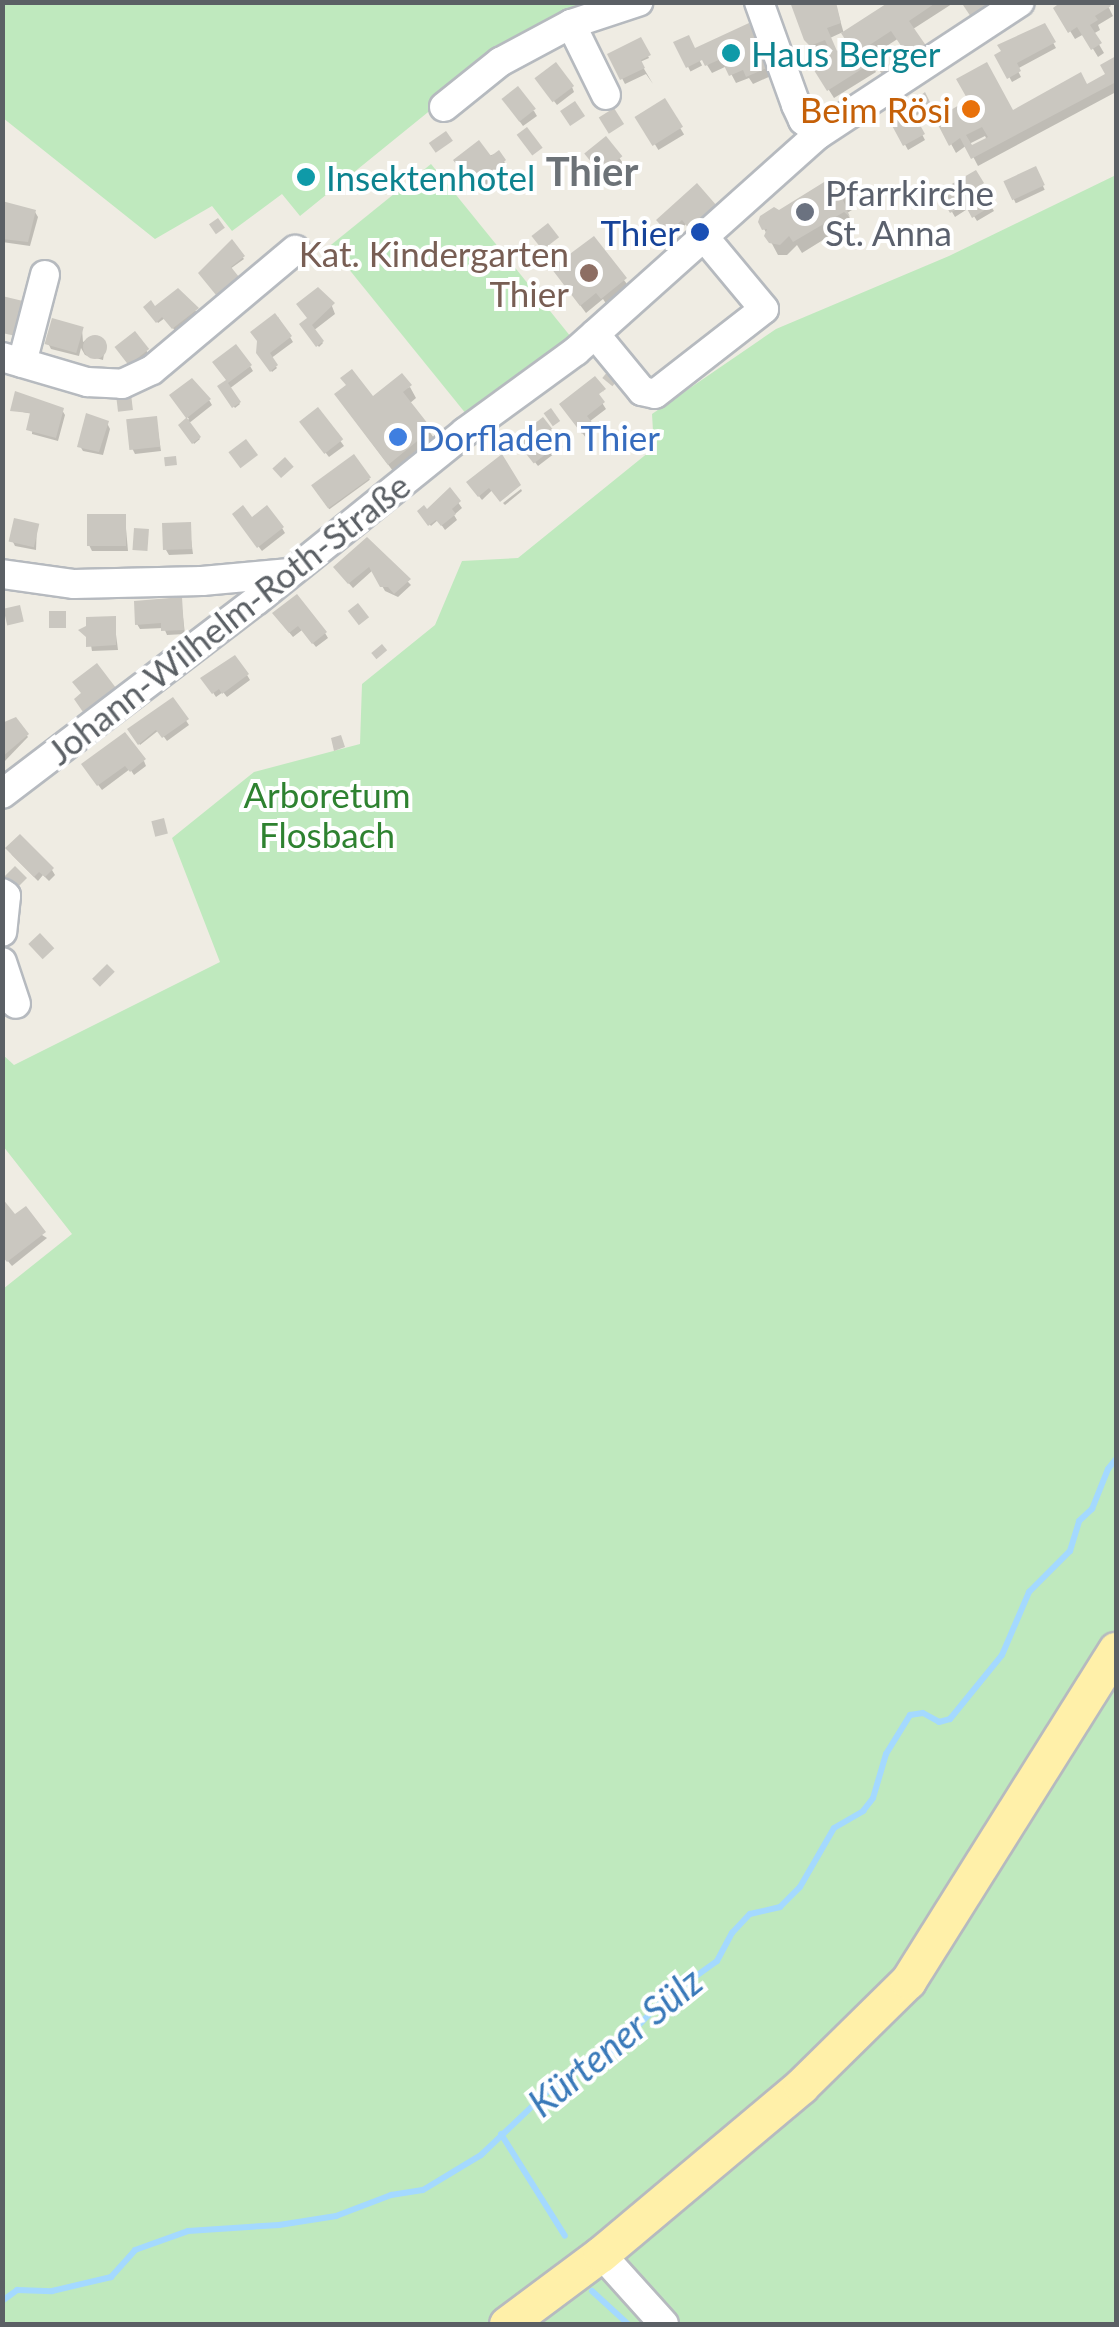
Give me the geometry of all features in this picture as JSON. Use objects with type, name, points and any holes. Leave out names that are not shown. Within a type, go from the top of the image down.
[{"type":"main road","points":[[506,2324],[601,2254],[801,2086],[908,1981],[1116,1650]]},
{"type":"street","points":[[444,108],[500,62],[571,24],[638,2]]},
{"type":"street","points":[[759,2],[796,105],[803,120],[819,134]]},
{"type":"street","name":"Johann-Wilhelm-Roth-Straße","points":[[2,794],[595,334],[819,134],[1006,6]]},
{"type":"street","points":[[571,24],[606,95]]},
{"type":"street","points":[[595,334],[642,391],[655,394],[764,309],[704,236]]},
{"type":"street","points":[[44,275],[12,360],[87,382],[122,384],[152,370],[295,250]]},
{"type":"street","points":[[4,576],[92,584],[290,574]]},
{"type":"street","points":[[2,892],[6,896],[2,932]]},
{"type":"street","points":[[2,962],[16,1004]]},
{"type":"street","points":[[601,2254],[664,2324]]},
{"type":"green space","points":[[2,3],[620,3],[496,57],[300,216],[282,194],[232,231],[212,206],[155,239],[3,118]]},
{"type":"green space","points":[[431,164],[573,340],[472,421],[330,246]]},
{"type":"green space","name":"Arboretum Flosbach","points":[[1116,175],[1116,1644],[903,1976],[796,2085],[494,2324],[3,2324],[3,1289],[72,1234],[3,1146],[2,1054],[14,1065],[220,962],[172,838],[254,772],[360,744],[362,684],[435,625],[462,561],[518,558],[654,448],[652,414],[776,329],[949,256]]},
{"type":"green space","points":[[1116,1679],[1116,2324],[672,2324],[609,2256],[918,1990]]},
{"type":"green space","points":[[602,2260],[657,2324],[520,2324]]},
{"type":"building","points":[[790,2],[836,2],[841,23],[827,28],[837,51],[848,44],[841,33],[889,2],[937,2],[909,21],[927,47],[910,59],[891,31],[865,48],[873,62],[827,91],[812,67],[831,54],[825,40],[810,46],[804,40]]},
{"type":"building","points":[[961,2],[986,2],[988,6],[971,17]]},
{"type":"building","points":[[1061,2],[1108,2],[1111,6],[1095,16],[1098,20],[1090,25],[1102,43],[1091,50],[1077,27],[1068,33],[1053,8]]},
{"type":"building","name":"Haus Berger","points":[[749,23],[769,67],[746,77],[743,70],[729,76],[721,59],[705,66],[702,60],[686,68],[673,42],[689,35],[695,48]]},
{"type":"building","points":[[1045,23],[1056,42],[1017,63],[1021,71],[1007,79],[994,55],[1001,51],[997,45]]},
{"type":"building","points":[[641,37],[651,55],[641,60],[645,68],[620,80],[607,54]]},
{"type":"building","points":[[883,56],[893,71],[884,77],[874,62]]},
{"type":"building","points":[[1116,56],[1116,82],[971,159],[960,138],[949,146],[935,119],[968,100],[956,79],[987,62],[1013,110],[1081,72],[1087,84],[1105,74],[1100,65]],"holes":[[[982,127],[988,137],[972,145],[966,135]]]},
{"type":"building","points":[[556,62],[574,86],[552,102],[534,78]]},
{"type":"building","points":[[518,86],[536,109],[519,122],[501,99]]},
{"type":"building","points":[[925,92],[932,106],[914,114],[925,134],[903,146],[889,120]]},
{"type":"building","points":[[665,98],[683,127],[652,146],[634,117]]},
{"type":"building","points":[[575,101],[585,116],[570,126],[560,111]]},
{"type":"building","points":[[614,108],[624,124],[609,134],[599,118]]},
{"type":"building","points":[[527,127],[543,148],[532,156],[517,135]]},
{"type":"building","points":[[446,131],[453,141],[436,153],[429,143]]},
{"type":"building","points":[[606,136],[622,156],[601,174],[584,154]]},
{"type":"building","points":[[479,140],[491,156],[499,150],[506,160],[476,189],[453,160]]},
{"type":"building","points":[[1036,166],[1045,185],[1012,200],[1003,181]]},
{"type":"building","points":[[976,170],[984,183],[974,190],[978,196],[985,191],[993,205],[972,218],[965,205],[950,213],[938,192]]},
{"type":"building","name":"Pfarrkirche St. Anna","points":[[829,179],[833,185],[844,182],[852,194],[843,200],[850,217],[844,212],[793,242],[789,236],[780,245],[769,243],[764,236],[767,229],[762,230],[758,222],[760,216],[774,207],[779,210]]},
{"type":"building","points":[[697,183],[717,206],[690,230],[682,220],[668,233],[656,220]]},
{"type":"building","points":[[2,201],[36,210],[28,242],[2,239]]},
{"type":"building","points":[[218,218],[225,228],[216,234],[209,224]]},
{"type":"building","points":[[548,223],[559,237],[543,250],[531,236]]},
{"type":"building","name":"Kat. Kindergarten Thier","points":[[594,236],[627,278],[601,299],[596,293],[580,306],[551,268]]},
{"type":"building","points":[[232,239],[245,256],[231,267],[239,277],[216,295],[198,273]]},
{"type":"building","points":[[26,287],[35,289],[16,336],[2,333],[2,296],[23,301]]},
{"type":"building","points":[[318,287],[335,303],[312,325],[324,341],[316,347],[299,324],[307,318],[296,304]]},
{"type":"building","points":[[178,288],[199,308],[172,329],[162,317],[156,323],[143,307],[151,300],[155,306]]},
{"type":"building","points":[[275,313],[292,336],[270,353],[278,365],[270,372],[256,353],[257,341],[250,332]]},
{"type":"building","points":[[52,318],[84,327],[76,353],[45,344]]},
{"type":"building","points":[[135,331],[149,349],[129,365],[115,347]]},
{"type":"building","points":[[95,335],[107,347],[95,359],[83,347]]},
{"type":"building","points":[[236,344],[252,365],[228,383],[241,402],[232,408],[217,386],[226,380],[212,362]]},
{"type":"building","points":[[352,369],[373,396],[402,373],[412,385],[403,392],[432,429],[388,465],[334,394],[346,385],[340,378]]},
{"type":"building","points":[[608,371],[618,379],[612,386],[602,378]]},
{"type":"building","points":[[595,376],[606,389],[599,394],[605,402],[587,416],[594,425],[582,434],[559,404]]},
{"type":"building","points":[[192,378],[211,399],[187,418],[201,437],[192,444],[178,425],[186,418],[169,395]]},
{"type":"building","points":[[15,391],[64,408],[56,438],[26,430],[30,413],[10,411]]},
{"type":"building","points":[[131,394],[133,410],[118,412],[116,396]]},
{"type":"building","points":[[318,407],[343,439],[324,454],[299,422]]},
{"type":"building","points":[[551,408],[560,421],[553,426],[544,413]]},
{"type":"building","points":[[86,413],[109,421],[99,452],[77,447]]},
{"type":"building","points":[[157,416],[160,447],[129,450],[126,419]]},
{"type":"building","points":[[543,417],[562,441],[534,464],[515,439]]},
{"type":"building","points":[[246,439],[258,455],[240,468],[228,452]]},
{"type":"building","points":[[354,454],[371,477],[328,509],[311,485]]},
{"type":"building","points":[[502,454],[521,485],[500,502],[489,488],[478,497],[466,482]]},
{"type":"building","points":[[176,456],[177,465],[165,466],[164,457]]},
{"type":"building","points":[[285,457],[294,467],[281,478],[272,468]]},
{"type":"building","points":[[450,487],[461,501],[452,509],[456,514],[441,526],[436,520],[428,526],[417,511],[424,505],[427,509]]},
{"type":"building","points":[[243,505],[252,517],[267,505],[284,527],[257,548],[232,514]]},
{"type":"building","points":[[87,514],[126,514],[126,546],[87,546]]},
{"type":"building","points":[[14,518],[39,524],[34,547],[9,541]]},
{"type":"building","points":[[191,522],[192,549],[163,550],[162,523]]},
{"type":"building","points":[[134,528],[149,529],[147,551],[132,550]]},
{"type":"building","points":[[367,537],[411,579],[394,594],[388,587],[380,587],[369,567],[348,584],[333,567]]},
{"type":"building","points":[[297,594],[327,632],[312,644],[298,626],[289,633],[272,613]]},
{"type":"building","points":[[182,597],[184,630],[161,631],[161,623],[135,625],[134,601]]},
{"type":"building","points":[[358,603],[369,617],[359,625],[348,611]]},
{"type":"building","points":[[20,605],[24,622],[7,625],[3,609]]},
{"type":"building","points":[[49,611],[66,611],[66,628],[49,628]]},
{"type":"building","points":[[116,616],[116,645],[86,647],[86,637],[78,630],[86,626],[86,617]]},
{"type":"building","points":[[382,644],[387,650],[376,659],[371,653]]},
{"type":"building","points":[[235,655],[249,674],[222,694],[219,689],[212,694],[200,678]]},
{"type":"building","points":[[97,663],[116,688],[112,695],[83,712],[74,699],[81,693],[72,682]]},
{"type":"building","points":[[173,697],[189,719],[162,738],[156,730],[138,745],[127,729]]},
{"type":"building","points":[[16,717],[29,734],[2,757],[2,723]]},
{"type":"building","points":[[125,732],[146,759],[130,772],[125,766],[97,786],[81,764]]},
{"type":"building","points":[[341,735],[345,747],[334,751],[331,738]]},
{"type":"building","points":[[164,818],[168,834],[155,837],[151,821]]},
{"type":"building","points":[[20,834],[54,868],[45,877],[39,872],[34,877],[5,848]]},
{"type":"building","points":[[15,866],[27,878],[16,889],[4,877]]},
{"type":"building","points":[[40,933],[54,948],[43,959],[28,944]]},
{"type":"building","points":[[107,964],[115,972],[100,987],[92,979]]},
{"type":"building","points":[[2,1198],[15,1214],[26,1206],[46,1232],[7,1262],[2,1256]]},
{"type":"waterway","name":"Kürtener Sülz","points":[[2,2301],[17,2290],[52,2291],[111,2277],[135,2250],[188,2231],[279,2225],[336,2216],[391,2195],[423,2190],[481,2155],[546,2093],[584,2066],[608,2057],[664,1999],[717,1961],[732,1933],[750,1914],[780,1907],[800,1887],[834,1828],[863,1811],[873,1798],[886,1754],[910,1715],[923,1713],[939,1722],[950,1719],[1002,1655],[1029,1592],[1070,1551],[1079,1521],[1092,1509],[1116,1459]]},
{"type":"waterway","points":[[501,2134],[565,2236]]},
{"type":"waterway","points":[[592,2291],[628,2324]]},
{"type":"place","name":"Haus Berger","points":[[731,53]]},
{"type":"place","name":"Beim Rösi","points":[[971,109]]},
{"type":"place","name":"Insektenhotel","points":[[306,177]]},
{"type":"place","name":"Pfarrkirche St. Anna","points":[[805,212]]},
{"type":"place","name":"Thier","points":[[700,232]]},
{"type":"place","name":"Kat. Kindergarten Thier","points":[[589,273]]},
{"type":"place","name":"Dorfladen Thier","points":[[398,437]]},
{"type":"district","name":"Thier","points":[[592,171]]}]
